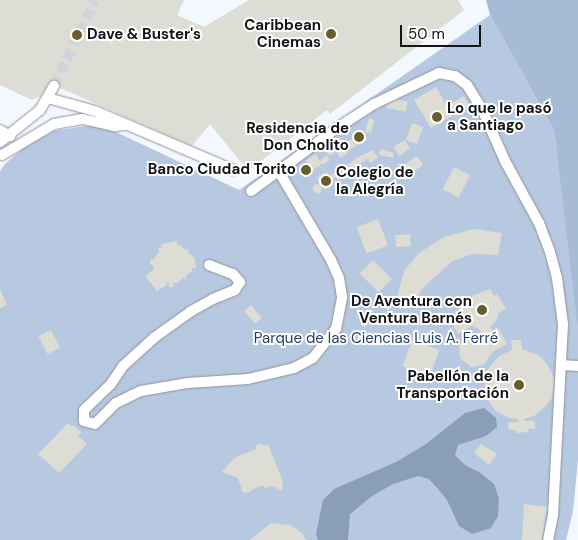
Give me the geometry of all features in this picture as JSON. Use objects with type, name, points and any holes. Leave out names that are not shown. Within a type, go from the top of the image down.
[{"type":"street","points":[[252,191],[278,170],[374,104],[439,74],[455,76],[467,85],[481,107],[505,161],[539,223],[550,252],[564,324],[553,515],[548,540]]},
{"type":"street","points":[[4,139],[40,110],[54,86]]},
{"type":"street","points":[[48,98],[95,111],[233,170]]},
{"type":"street","points":[[1,156],[54,124],[83,119],[114,126],[130,125]]},
{"type":"street","points":[[0,130],[4,139],[1,156]]},
{"type":"street","points":[[209,265],[233,274],[240,282],[235,290],[213,299],[190,312],[155,337],[123,366],[111,384],[84,410],[84,421],[95,424],[116,403],[141,391],[188,383],[248,379],[294,368],[313,358],[336,329],[342,297],[339,278],[331,260],[278,170]]},
{"type":"street","points":[[561,365],[578,366]]},
{"type":"green space","name":"Parque de las Ciencias Luis A. Ferré","points":[[490,15],[554,130],[578,324],[578,461],[573,511],[566,540],[0,540],[0,171],[5,164],[27,145],[53,131],[99,124],[239,190]]},
{"type":"shaded area","points":[[486,0],[578,0],[578,330],[554,130],[490,15]]},
{"type":"shaded area","points":[[484,408],[496,418],[497,427],[486,436],[458,445],[455,455],[465,465],[479,472],[494,484],[499,499],[498,516],[491,528],[472,534],[459,526],[447,500],[438,489],[429,479],[418,476],[393,484],[372,496],[350,514],[348,540],[318,540],[316,534],[323,500],[334,489],[396,462],[426,444],[465,413]]},
{"type":"building","points":[[0,0],[184,0],[177,15],[204,27],[249,0],[458,0],[464,10],[330,114],[327,110],[248,171],[210,124],[192,146],[49,83],[41,96],[32,100],[0,85]]},
{"type":"building","name":"Lo que le pasó a Santiago","points":[[436,87],[447,106],[464,96],[469,106],[431,128],[414,100]]},
{"type":"building","points":[[388,98],[408,102],[406,112],[386,108]]},
{"type":"building","points":[[369,118],[374,120],[371,133],[365,132]]},
{"type":"building","points":[[412,123],[423,127],[417,144],[406,140]]},
{"type":"building","name":"Residencia de Don Cholito","points":[[360,129],[367,140],[358,145],[352,134]]},
{"type":"building","points":[[353,139],[357,145],[347,151],[343,144]]},
{"type":"building","points":[[405,140],[410,148],[399,156],[393,147]]},
{"type":"building","points":[[343,145],[348,154],[340,158],[335,149]]},
{"type":"building","points":[[330,146],[334,150],[330,154],[326,150]]},
{"type":"building","points":[[380,149],[394,153],[393,158],[379,155]]},
{"type":"building","points":[[373,150],[378,158],[370,163],[368,159],[352,168],[354,171],[350,174],[345,166]]},
{"type":"building","points":[[316,154],[320,161],[327,155],[330,160],[322,165],[321,163],[320,166],[303,175],[300,169],[308,164],[306,160]]},
{"type":"building","points":[[417,156],[423,165],[405,177],[399,168]]},
{"type":"building","points":[[454,167],[470,175],[459,197],[443,189]]},
{"type":"building","points":[[337,171],[341,178],[338,180],[336,177],[332,179],[331,175]]},
{"type":"building","name":"Colegio de la Alegría","points":[[326,172],[334,184],[325,190],[317,178]]},
{"type":"building","points":[[317,183],[322,188],[317,193],[312,188]]},
{"type":"building","points":[[378,219],[388,245],[367,253],[357,227]]},
{"type":"building","points":[[474,229],[502,233],[498,255],[472,254],[451,262],[421,290],[416,302],[396,301],[404,271],[419,253],[444,237]]},
{"type":"building","points":[[410,234],[411,246],[396,247],[395,235]]},
{"type":"building","points":[[177,241],[177,245],[180,245],[185,250],[189,249],[188,253],[195,258],[196,268],[192,268],[192,271],[186,276],[187,280],[183,278],[174,283],[173,287],[169,287],[169,283],[165,282],[168,284],[157,291],[145,276],[154,269],[153,265],[150,264],[150,259],[153,260],[159,252],[158,247],[162,248],[162,244]]},
{"type":"building","points":[[373,260],[392,279],[379,293],[360,273]]},
{"type":"building","points":[[0,289],[7,305],[0,308]]},
{"type":"building","points":[[490,289],[494,296],[497,294],[506,309],[499,313],[496,321],[490,327],[493,331],[483,337],[479,329],[472,326],[458,334],[451,322],[456,320],[453,315],[460,311],[457,307],[474,295]]},
{"type":"building","points":[[251,305],[262,318],[255,324],[244,311]]},
{"type":"building","points":[[499,329],[507,344],[494,351],[483,365],[471,367],[460,358],[459,345],[468,336],[483,338]]},
{"type":"building","points":[[51,330],[60,348],[48,354],[39,336]]},
{"type":"building","points":[[412,340],[439,350],[430,376],[402,366]]},
{"type":"building","points":[[511,340],[521,340],[522,349],[538,355],[544,360],[554,380],[552,398],[546,406],[534,416],[524,419],[525,421],[535,421],[535,429],[528,429],[528,432],[516,433],[516,430],[509,430],[508,422],[519,422],[518,419],[509,418],[496,411],[489,402],[484,390],[487,370],[499,356],[512,350]]},
{"type":"building","points":[[68,423],[81,433],[78,436],[87,444],[59,473],[38,454]]},
{"type":"building","points":[[262,443],[263,446],[268,444],[283,482],[282,491],[272,486],[265,488],[264,485],[251,490],[251,492],[243,493],[238,478],[222,472],[234,458],[256,449],[255,446]]},
{"type":"building","points":[[481,444],[497,454],[489,465],[474,453]]},
{"type":"building","points":[[524,504],[547,507],[542,540],[522,540]]},
{"type":"building","points":[[271,523],[291,525],[302,533],[306,540],[250,540]]},
{"type":"tunnel","points":[[54,86],[95,0]]},
{"type":"place","name":"Caribbean Cinemas","points":[[331,34]]},
{"type":"place","name":"Dave & Buster's","points":[[77,35]]},
{"type":"place","name":"Lo que le pasó a Santiago","points":[[437,117]]},
{"type":"place","name":"Residencia de Don Cholito","points":[[359,137]]},
{"type":"place","name":"Banco Ciudad Torito","points":[[306,170]]},
{"type":"place","name":"Colegio de la Alegría","points":[[326,181]]},
{"type":"place","name":"De Aventura con Ventura Barnés","points":[[482,310]]},
{"type":"place","name":"Pabellón de la Transportación","points":[[519,385]]}]
